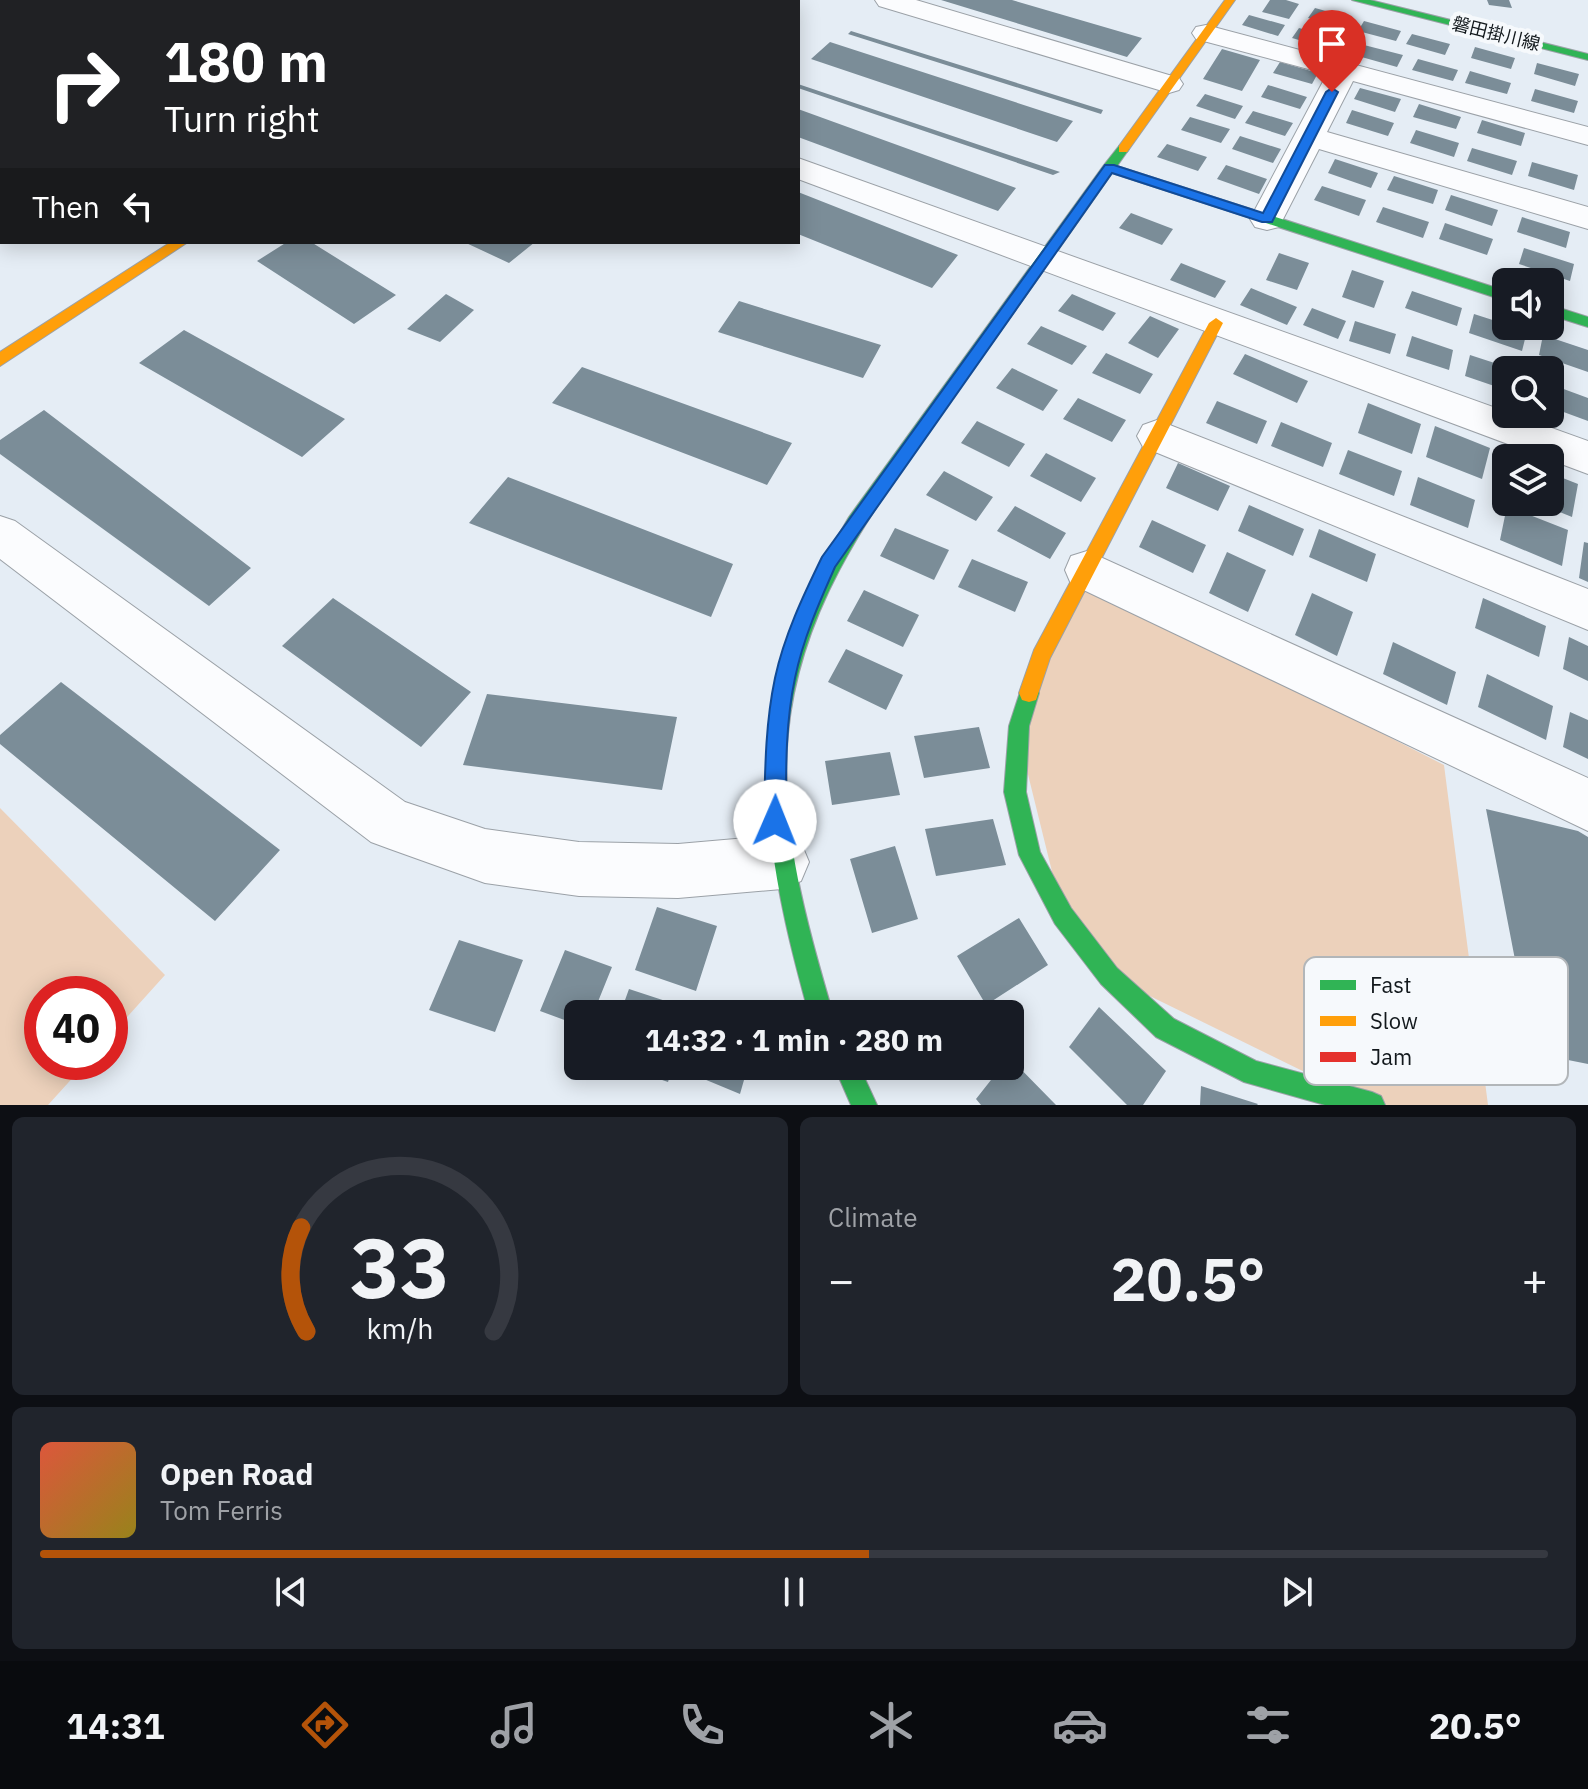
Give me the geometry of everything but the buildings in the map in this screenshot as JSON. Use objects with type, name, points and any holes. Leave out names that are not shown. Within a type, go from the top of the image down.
[{"type":"street","points":[[888,0],[1169,84]]},
{"type":"street","points":[[817,1000],[791,912],[775,821],[776,746],[785,678],[805,613],[829,562],[855,522],[1230,0]]},
{"type":"street","name":"磐田掛川線","points":[[1369,1],[1588,57]]},
{"type":"street","points":[[1206,33],[1588,136]]},
{"type":"street","points":[[1267,219],[1344,70]]},
{"type":"street","points":[[1309,136],[1588,218]]},
{"type":"street","points":[[1109,168],[1492,291]]},
{"type":"street","points":[[800,169],[1588,458]]},
{"type":"street","points":[[0,360],[178,244]]},
{"type":"street","points":[[1564,314],[1588,322]]},
{"type":"street","points":[[1216,323],[1041,656],[1019,726],[1015,792],[1030,855],[1063,916],[1100,964],[1165,1028],[1253,1073],[1361,1104]]},
{"type":"street","points":[[1157,436],[1588,610]]},
{"type":"street","points":[[0,534],[390,823],[485,856],[579,869],[678,871],[782,862]]},
{"type":"street","points":[[1087,570],[1588,805]]},
{"type":"street","points":[[852,1080],[864,1105]]},
{"type":"shaded area","points":[[1081,580],[1444,765],[1469,957],[1304,957],[1304,1072],[1109,976],[1063,916],[1018,734]]},
{"type":"shaded area","points":[[0,808],[165,975],[128,1016],[128,976],[24,976],[24,1080],[71,1080],[48,1105],[0,1105]]},
{"type":"shaded area","points":[[1331,1085],[1485,1085],[1488,1105],[1372,1105]]},
{"type":"traffic: fast","points":[[1357,0],[1588,57]]},
{"type":"traffic: fast","points":[[817,1000],[786,876],[776,783],[784,689],[796,643],[815,596],[855,522],[1123,149]]},
{"type":"traffic: fast","points":[[1109,168],[1492,291]]},
{"type":"traffic: fast","points":[[1564,314],[1588,322]]},
{"type":"traffic: fast","points":[[1029,693],[1019,726],[1015,792],[1030,855],[1063,916],[1109,976],[1165,1028],[1253,1073],[1372,1105]]},
{"type":"traffic: fast","points":[[852,1080],[864,1105]]},
{"type":"traffic: slow","points":[[1123,149],[1230,0]]},
{"type":"traffic: slow","points":[[0,360],[178,244]]},
{"type":"traffic: slow","points":[[1029,693],[1041,656],[1216,323]]},
{"type":"route","points":[[775,821],[776,746],[785,678],[805,613],[829,562],[1109,168],[1267,219],[1332,92]]}]
